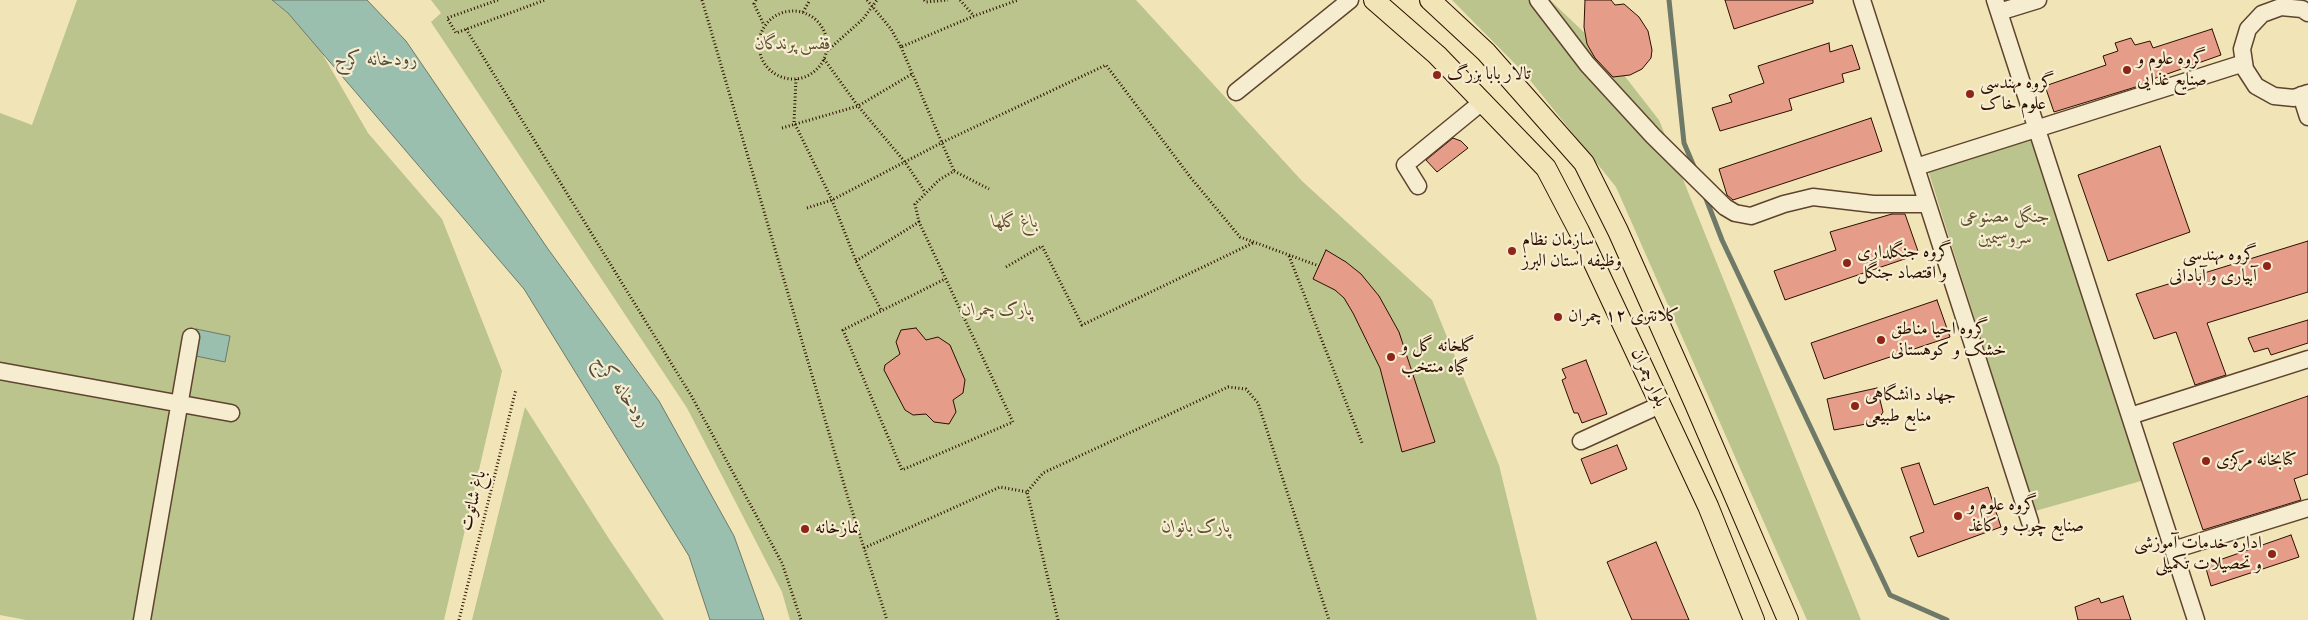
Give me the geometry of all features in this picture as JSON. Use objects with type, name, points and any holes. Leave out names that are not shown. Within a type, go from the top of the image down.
[{"type":"main road","name":"بلوار چمران","points":[[1374,0],[1437,55],[1546,168],[1579,231],[1708,506],[1754,620]]},
{"type":"main road","name":"بلوار چمران","points":[[1430,0],[1486,52],[1584,163],[1618,231],[1788,620]]},
{"type":"street","points":[[1236,92],[1350,0]]},
{"type":"street","points":[[1538,0],[1587,64],[1653,136],[1725,207],[1735,213],[1751,216],[1784,204],[1813,197],[1873,204],[1927,204]]},
{"type":"street","points":[[1862,0],[2030,522]]},
{"type":"street","points":[[2038,0],[1997,6],[2196,620]]},
{"type":"street","points":[[2308,12],[2302,9],[2273,5],[2248,29],[2242,49],[2245,69],[2256,86],[2274,96],[2294,98],[2305,94],[2308,117]]},
{"type":"street","points":[[1916,167],[2244,63]]},
{"type":"street","points":[[1418,186],[1405,165],[1482,102]]},
{"type":"street","points":[[142,620],[191,337]]},
{"type":"street","points":[[2130,416],[2308,359]]},
{"type":"street","points":[[0,371],[231,413]]},
{"type":"street","points":[[1582,441],[1660,405]]},
{"type":"street","points":[[2173,550],[2308,508]]},
{"type":"path","points":[[498,0],[448,18],[456,33],[545,0]]},
{"type":"path","points":[[702,0],[887,620]]},
{"type":"path","points":[[756,0],[754,4],[764,25]]},
{"type":"path","points":[[803,12],[810,0]]},
{"type":"path","points":[[866,0],[890,29],[901,48],[954,171],[989,189]]},
{"type":"path","points":[[825,52],[863,19],[877,0]]},
{"type":"path","points":[[924,0],[926,2],[948,0]]},
{"type":"path","points":[[960,0],[974,16]]},
{"type":"path","points":[[901,48],[974,16],[1018,0]]},
{"type":"path","points":[[782,12],[803,12],[813,17],[821,25],[826,36],[824,59],[817,69],[807,76],[796,79],[784,78],[773,73],[765,65],[760,56],[758,45],[764,25],[772,17],[782,12]]},
{"type":"path","points":[[466,29],[692,396],[782,563],[801,620]]},
{"type":"path","points":[[824,59],[858,106],[905,162],[925,192]]},
{"type":"path","points":[[807,208],[832,200],[943,142],[1106,65],[1191,178],[1240,237],[1319,266]]},
{"type":"path","points":[[782,128],[794,122],[858,106],[912,74]]},
{"type":"path","points":[[796,79],[794,122],[832,200],[856,261],[881,310]]},
{"type":"path","points":[[945,279],[843,330],[902,470],[1013,422],[919,222],[915,204],[939,180],[954,171]]},
{"type":"path","points":[[856,261],[919,222]]},
{"type":"path","points":[[1006,267],[1042,246],[1082,325],[1253,242]]},
{"type":"path","points":[[1289,256],[1362,444]]},
{"type":"path","points":[[1027,492],[1043,473],[1228,387],[1246,389],[1258,403],[1329,620]]},
{"type":"path","name":"باغ شاتوت","points":[[459,620],[516,389]]},
{"type":"path","points":[[864,548],[1000,487],[1027,492]]},
{"type":"path","points":[[1027,492],[1058,620]]},
{"type":"green space","points":[[77,0],[271,0],[308,29],[368,133],[442,219],[502,371],[444,620],[26,620],[0,615],[0,113],[32,125]]},
{"type":"green space","name":"پارک چمران","points":[[431,0],[1136,0],[1302,181],[1432,300],[1499,465],[1537,620],[790,620],[782,592],[687,408],[431,22],[441,13]]},
{"type":"green space","points":[[1452,0],[1550,0],[1609,56],[1659,120],[1861,620],[1807,620],[1616,187],[1525,74]]},
{"type":"green space","name":"جنگل مصنوعی سروسیمین","points":[[2036,139],[2141,481],[2035,511],[1928,170]]},
{"type":"green space","points":[[525,407],[611,542],[664,620],[472,620]]},
{"type":"water","name":"رودخانه کرج","points":[[272,0],[367,0],[406,41],[548,249],[659,401],[734,536],[764,620],[710,620],[689,556],[524,289],[288,13]]},
{"type":"water","points":[[196,329],[230,336],[225,362],[191,355]]},
{"type":"building","points":[[1585,0],[1611,0],[1615,5],[1624,4],[1639,17],[1648,31],[1652,50],[1651,58],[1642,69],[1630,75],[1613,77],[1595,58],[1587,44],[1584,27]]},
{"type":"building","points":[[1725,0],[1813,0],[1813,3],[1734,29]]},
{"type":"building","name":"گروه علوم و صنایع غذایی","points":[[2212,29],[2221,55],[2153,79],[2152,82],[2054,112],[2045,86],[2106,65],[2103,56],[2118,51],[2115,43],[2131,38],[2135,45],[2150,41],[2153,48]]},
{"type":"building","points":[[1829,43],[1830,52],[1852,45],[1860,69],[1842,74],[1844,82],[1789,99],[1792,110],[1720,131],[1712,108],[1732,102],[1729,95],[1764,83],[1758,66]]},
{"type":"building","points":[[1871,118],[1882,151],[1733,200],[1727,195],[1719,169]]},
{"type":"building","points":[[1453,138],[1461,141],[1468,148],[1437,172],[1426,160]]},
{"type":"building","points":[[2160,146],[2190,232],[2108,261],[2078,175]]},
{"type":"building","name":"گروه جنگلداری و اقتصاد جنگل","points":[[1892,214],[1905,214],[1919,254],[1785,300],[1774,271],[1836,250],[1830,232]]},
{"type":"building","name":"گروه مهندسی آبیاری و آبادانی","points":[[2308,241],[2308,292],[2207,323],[2226,375],[2195,385],[2176,332],[2154,339],[2136,294]]},
{"type":"building","name":"گلخانه گل و گیاه منتخب","points":[[1326,250],[1361,274],[1379,296],[1399,332],[1435,442],[1402,452],[1380,368],[1353,313],[1344,298],[1335,290],[1313,279]]},
{"type":"building","name":"گروه احیا مناطق خشک و کوهستانی","points":[[1937,300],[1950,337],[1824,379],[1811,343]]},
{"type":"building","points":[[2308,320],[2308,343],[2271,355],[2268,348],[2254,352],[2248,338]]},
{"type":"building","points":[[916,328],[926,340],[938,337],[950,345],[965,380],[963,393],[953,400],[956,412],[949,424],[934,422],[926,414],[913,415],[905,410],[884,370],[885,365],[900,354],[896,342],[901,330]]},
{"type":"building","points":[[1586,360],[1607,414],[1582,423],[1578,413],[1574,413],[1562,380],[1566,378],[1562,369]]},
{"type":"building","name":"جهاد دانشگاهی منابع طبیعی","points":[[1877,388],[1883,412],[1877,422],[1834,430],[1827,399]]},
{"type":"building","name":"کتابخانه مرکزی","points":[[2308,396],[2308,474],[2294,479],[2301,500],[2203,530],[2173,443]]},
{"type":"building","points":[[1617,445],[1627,469],[1591,484],[1581,459]]},
{"type":"building","name":"گروه علوم و صنایع چوب و کاغذ","points":[[1919,463],[1934,505],[1988,487],[2001,527],[1918,557],[1910,537],[1924,532],[1901,468]]},
{"type":"building","points":[[2291,535],[2299,557],[2211,586],[2205,565]]},
{"type":"building","points":[[1656,542],[1689,620],[1632,620],[1607,562]]},
{"type":"building","points":[[2123,596],[2131,620],[2078,620],[2075,607],[2099,598],[2101,603]]},
{"type":"waterway","points":[[1669,0],[1684,143],[1695,169]]},
{"type":"waterway","points":[[1705,196],[1722,240],[1890,595],[1947,620]]},
{"type":"place","name":"گروه علوم و صنایع غذایی","points":[[2127,70]]},
{"type":"place","name":"تالار بابا بزرگ","points":[[1437,75]]},
{"type":"place","name":"گروه مهندسی علوم خاک","points":[[1970,94]]},
{"type":"place","name":"سازمان نظام وظیفه استان البرز","points":[[1512,251]]},
{"type":"place","name":"گروه جنگلداری و اقتصاد جنگل","points":[[1847,263]]},
{"type":"place","name":"گروه مهندسی آبیاری و آبادانی","points":[[2267,266]]},
{"type":"place","name":"کلانتری ۱۲ چمران","points":[[1558,317]]},
{"type":"place","name":"گروه احیا مناطق خشک و کوهستانی","points":[[1881,340]]},
{"type":"place","name":"گلخانه گل و گیاه منتخب","points":[[1391,357]]},
{"type":"place","name":"جهاد دانشگاهی منابع طبیعی","points":[[1855,406]]},
{"type":"place","name":"کتابخانه مرکزی","points":[[2206,461]]},
{"type":"place","name":"گروه علوم و صنایع چوب و کاغذ","points":[[1958,516]]},
{"type":"place","name":"نمازخانه","points":[[805,529]]},
{"type":"place","name":"اداره خدمات آموزشی و تحصیلات تکمیلی","points":[[2272,554]]},
{"type":"park label","name":"قفس پرندگان","points":[[793,45]]},
{"type":"park label","name":"باغ گلها","points":[[1015,223]]},
{"type":"park label","name":"پارک بانوان","points":[[1196,528]]}]
